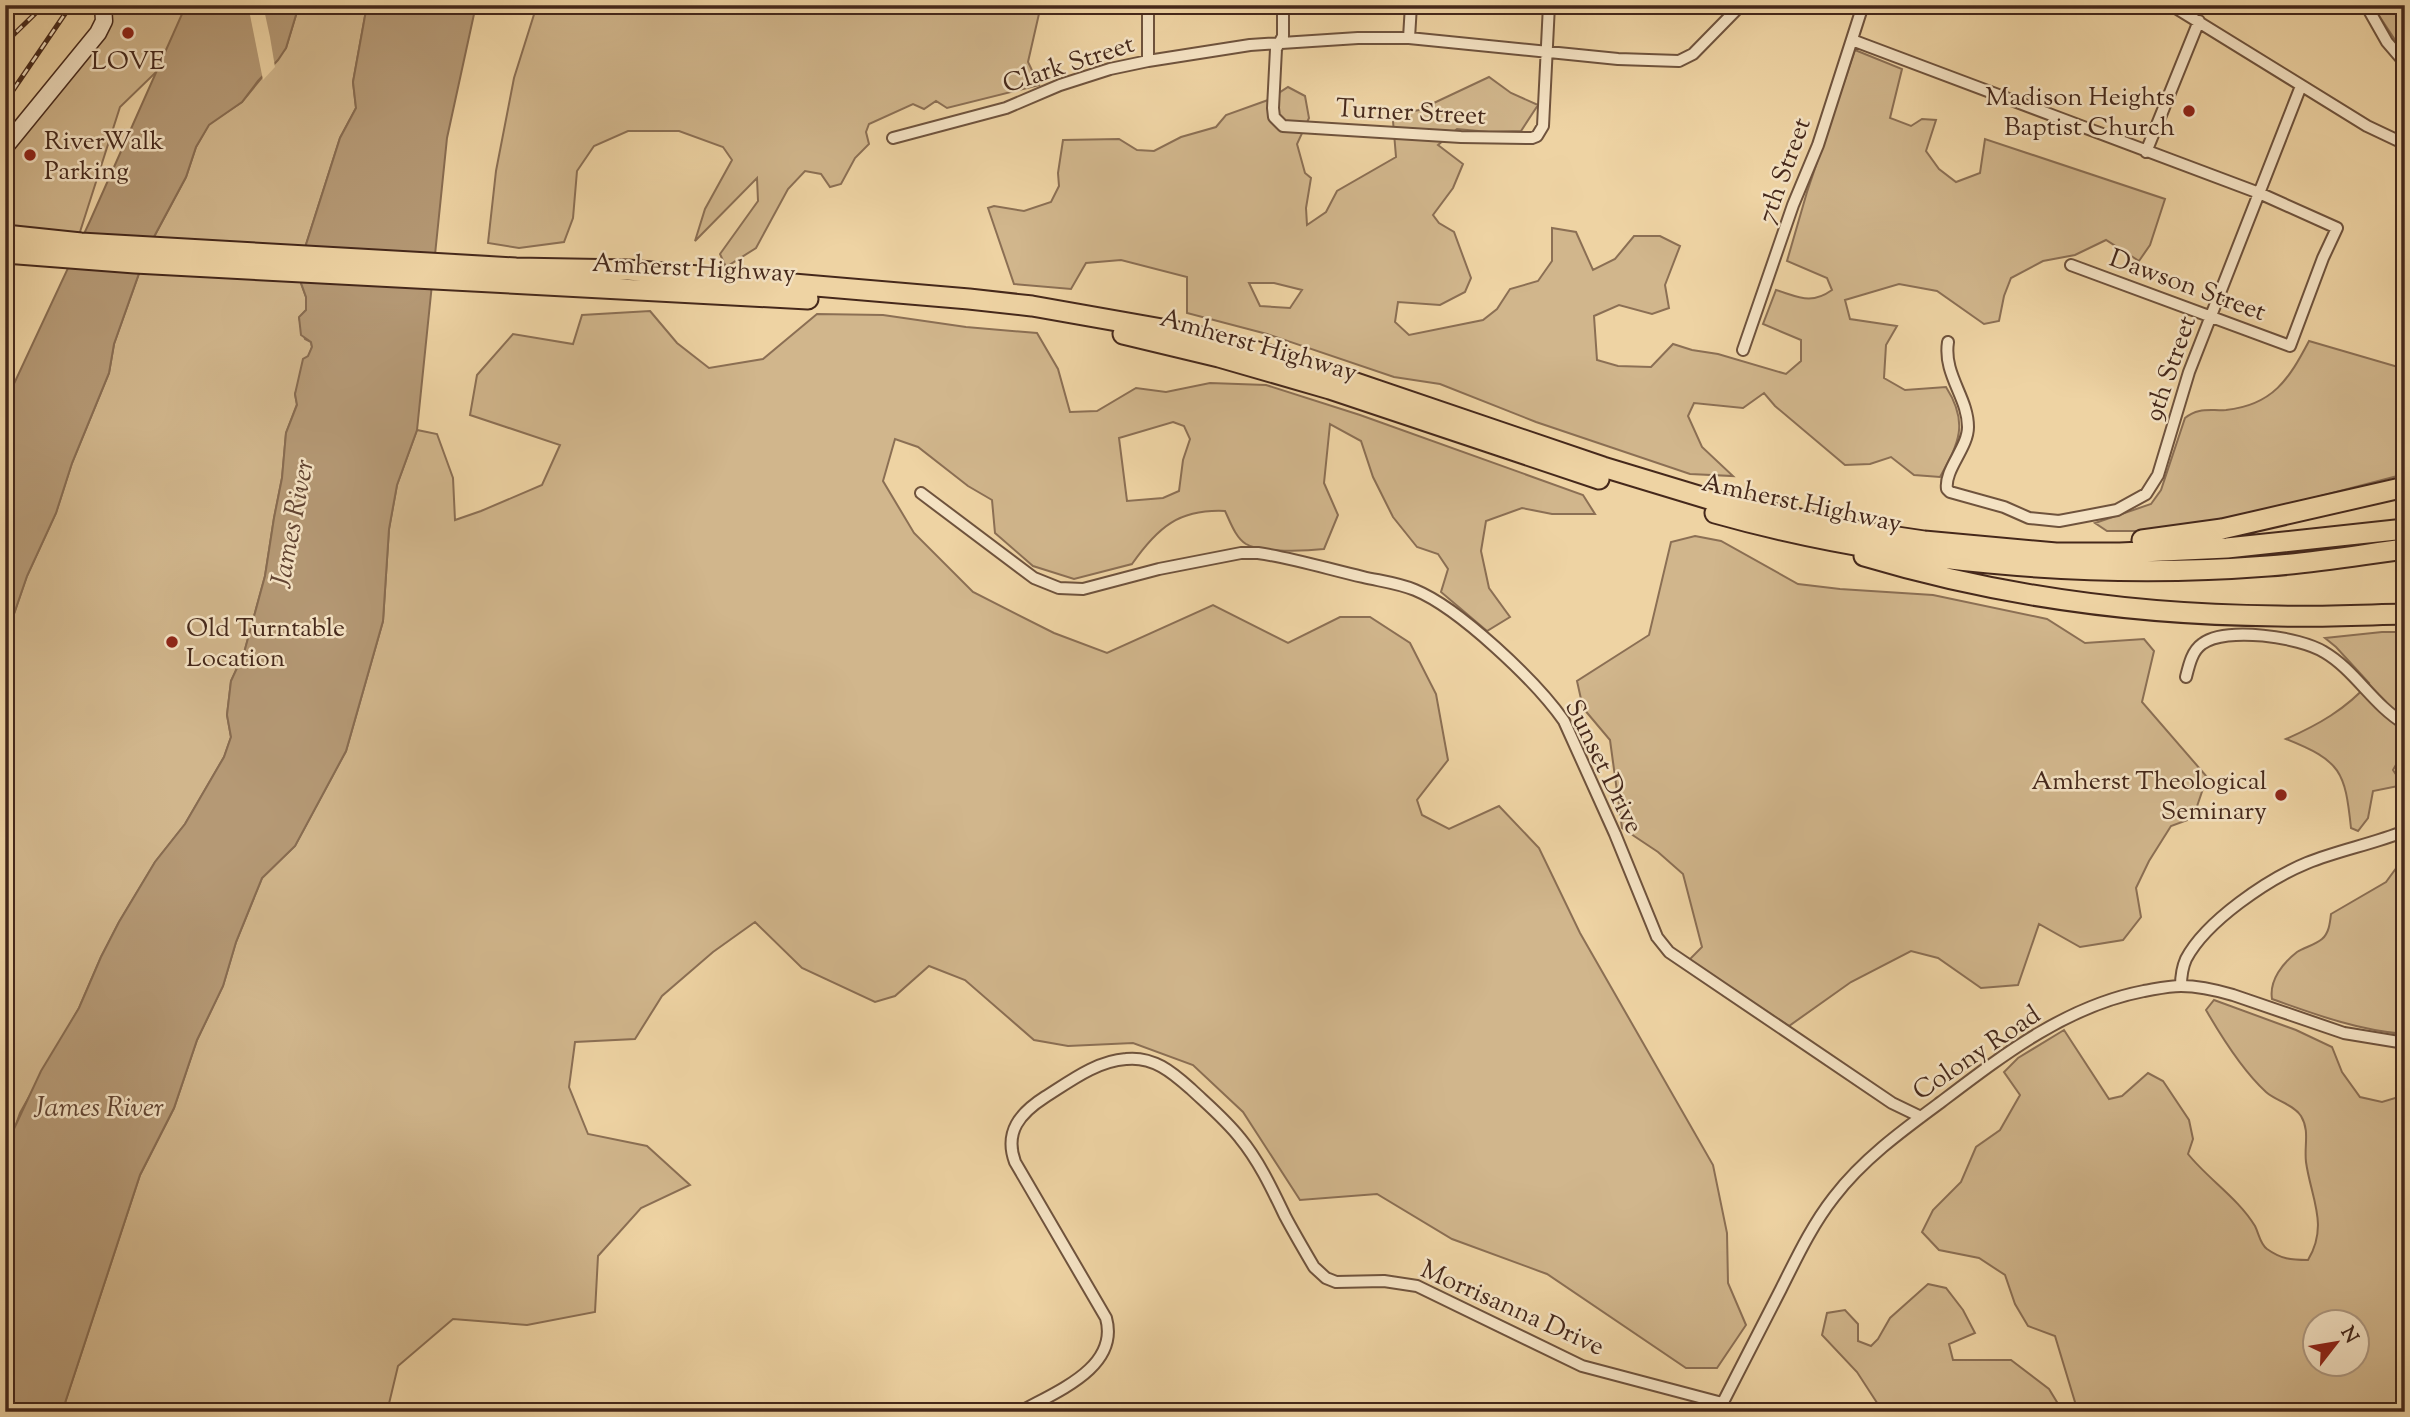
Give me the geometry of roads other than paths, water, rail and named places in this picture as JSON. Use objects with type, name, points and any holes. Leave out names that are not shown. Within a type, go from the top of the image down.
[{"type":"highway","points":[[5,235],[81,252]]},
{"type":"highway","points":[[5,253],[81,252]]},
{"type":"highway","name":"Amherst Highway","points":[[81,252],[515,276],[962,309],[1026,317],[1109,331],[1219,357],[1329,389],[1560,467],[1776,530],[1960,559],[2071,567],[2194,570],[2337,559],[2405,549]]},
{"type":"highway","name":"Amherst Highway","points":[[515,276],[628,270],[969,299],[1045,308],[1179,332],[1294,362],[1615,471],[1712,500],[1837,527],[1924,541],[2056,553],[2120,553],[2227,548],[2405,529]]},
{"type":"highway","points":[[1924,541],[2073,544],[2171,537],[2222,529],[2405,487]]},
{"type":"highway","points":[[1776,530],[1902,567],[2070,601],[2156,611],[2233,615],[2405,614]]},
{"type":"street","points":[[1148,5],[1148,61]]},
{"type":"street","points":[[1278,44],[1283,36],[1283,5]]},
{"type":"street","points":[[1409,38],[1410,5]]},
{"type":"street","points":[[1548,52],[1549,5]]},
{"type":"street","name":"Clark Street","points":[[893,138],[1006,108],[1060,85],[1110,69],[1212,50],[1358,38],[1409,38],[1618,59],[1679,61],[1693,54],[1741,5]]},
{"type":"street","name":"7th Street","points":[[1743,350],[1793,205],[1818,145],[1863,5]]},
{"type":"street","points":[[2171,5],[2367,126],[2405,144]]},
{"type":"street","points":[[2366,5],[2387,42],[2405,63]]},
{"type":"street","points":[[5,147],[98,33],[104,21],[104,8]]},
{"type":"street","points":[[2146,152],[2199,21]]},
{"type":"street","points":[[1852,40],[2259,193]]},
{"type":"street","name":"Turner Street","points":[[1278,44],[1273,108],[1274,117],[1283,126],[1461,137],[1537,136],[1543,126],[1548,52]]},
{"type":"street","name":"9th Street","points":[[1948,342],[1949,369],[1968,423],[1965,442],[1945,485],[1951,492],[2004,507],[2029,518],[2059,521],[2117,510],[2143,497],[2158,475],[2185,383],[2301,86]]},
{"type":"street","name":"Dawson Street","points":[[2071,265],[2290,346],[2337,228],[2259,193]]},
{"type":"street","name":"Sunset Drive","points":[[921,493],[1034,578],[1059,588],[1083,589],[1158,569],[1241,553],[1258,553],[1401,585],[1432,598],[1518,670],[1553,705],[1564,721],[1610,822],[1657,937],[1665,948],[1678,960],[1784,1032],[1892,1103],[1921,1117]]},
{"type":"street","points":[[2186,677],[2195,652],[2206,641],[2239,635],[2299,642],[2323,651],[2335,659],[2380,706],[2405,724]]},
{"type":"street","points":[[2181,985],[2185,961],[2194,948],[2215,924],[2249,898],[2303,865],[2405,831]]},
{"type":"street","name":"Colony Road","points":[[1720,1408],[1819,1218],[1852,1175],[1921,1117],[1996,1060],[2048,1028],[2106,1001],[2181,985],[2214,989],[2344,1033],[2405,1043]]},
{"type":"street","name":"Morrisanna Drive","points":[[1020,1412],[1067,1385],[1099,1360],[1107,1347],[1109,1328],[1106,1318],[1014,1162],[1011,1149],[1013,1130],[1024,1113],[1034,1104],[1098,1066],[1128,1058],[1153,1062],[1166,1069],[1227,1122],[1253,1155],[1314,1267],[1326,1278],[1336,1282],[1384,1281],[1417,1286],[1582,1366],[1720,1408]]},
{"type":"water","points":[[186,5],[299,5],[286,48],[278,60],[242,102],[209,125],[196,147],[186,177],[148,248],[114,344],[109,373],[72,463],[56,513],[27,576],[5,640],[5,403]]},
{"type":"water","name":"James River","points":[[367,5],[476,5],[447,138],[417,430],[397,485],[389,529],[383,621],[346,751],[295,846],[262,878],[236,942],[223,986],[197,1040],[174,1108],[140,1175],[62,1412],[5,1412],[5,1148],[41,1071],[79,1008],[119,922],[155,862],[185,824],[224,757],[231,737],[227,715],[231,681],[244,653],[265,576],[282,478],[286,433],[297,405],[295,394],[303,359],[308,356],[312,347],[311,342],[301,335],[299,317],[306,310],[306,297],[301,283],[303,254],[340,138],[356,108],[353,82]]},
{"type":"railway","points":[[5,43],[44,5]]},
{"type":"railway","points":[[5,102],[71,5]]},
{"type":"place","name":"LOVE","points":[[128,33]]},
{"type":"place","name":"Madison Heights Baptist Church","points":[[2189,111]]},
{"type":"place","name":"RiverWalk Parking","points":[[30,155]]},
{"type":"place","name":"Old Turntable Location","points":[[172,642]]},
{"type":"place","name":"Amherst Theological Seminary","points":[[2281,795]]}]
